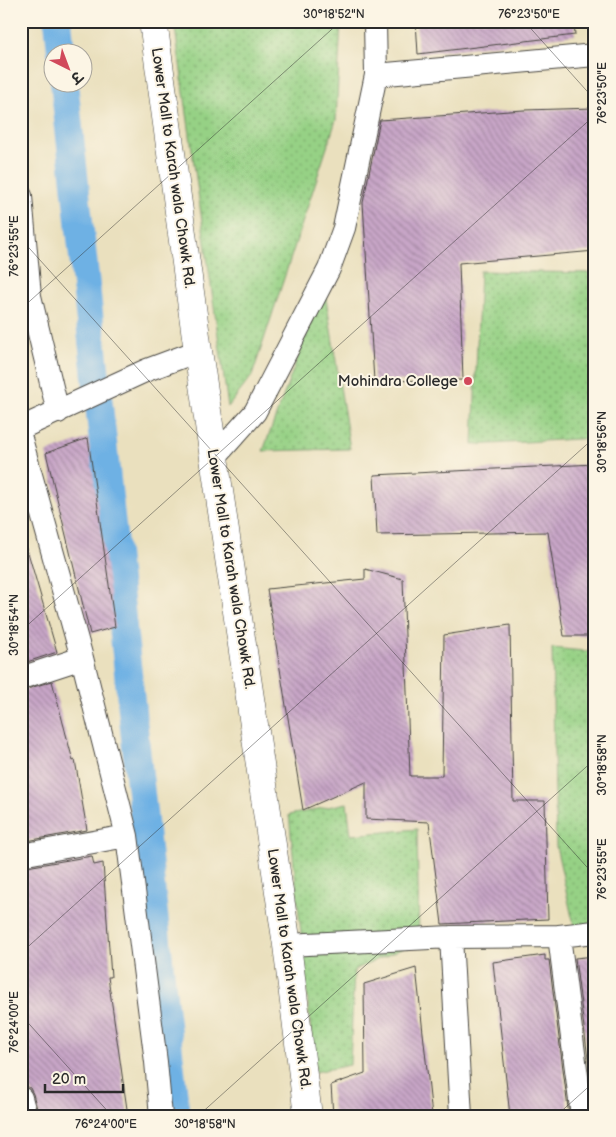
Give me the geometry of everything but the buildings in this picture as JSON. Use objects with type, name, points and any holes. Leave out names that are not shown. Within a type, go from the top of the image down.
[{"type":"street","name":"Lower Mall to Karah wala Chowk Rd.","points":[[154,21],[198,350],[287,945],[308,1116]]},
{"type":"street","points":[[214,458],[255,412],[329,269],[344,228],[376,75],[375,21]]},
{"type":"street","points":[[376,75],[595,55]]},
{"type":"street","points":[[21,196],[30,296],[58,412]]},
{"type":"street","points":[[21,428],[146,370],[198,350]]},
{"type":"street","points":[[21,439],[82,658],[128,836],[161,1116]]},
{"type":"street","points":[[21,678],[82,658]]},
{"type":"street","points":[[21,855],[128,836]]},
{"type":"street","points":[[287,945],[451,937],[559,936],[595,932]]},
{"type":"street","points":[[559,936],[582,1116]]},
{"type":"street","points":[[451,937],[461,1116]]},
{"type":"street","points":[[21,1098],[26,1116]]},
{"type":"green space","points":[[174,21],[341,21],[336,120],[252,376],[228,407]]},
{"type":"green space","points":[[480,271],[595,273],[595,438],[473,445]]},
{"type":"green space","points":[[324,286],[350,449],[263,451]]},
{"type":"green space","points":[[552,648],[595,652],[595,941],[576,935],[556,846]]},
{"type":"green space","points":[[347,803],[351,835],[417,829],[419,941],[354,970],[350,1065],[315,1072],[289,815]]},
{"type":"waterway","points":[[58,21],[60,42]]},
{"type":"waterway","points":[[65,92],[176,1116]]},
{"type":"place","name":"Mohindra College","points":[[468,381]]}]
